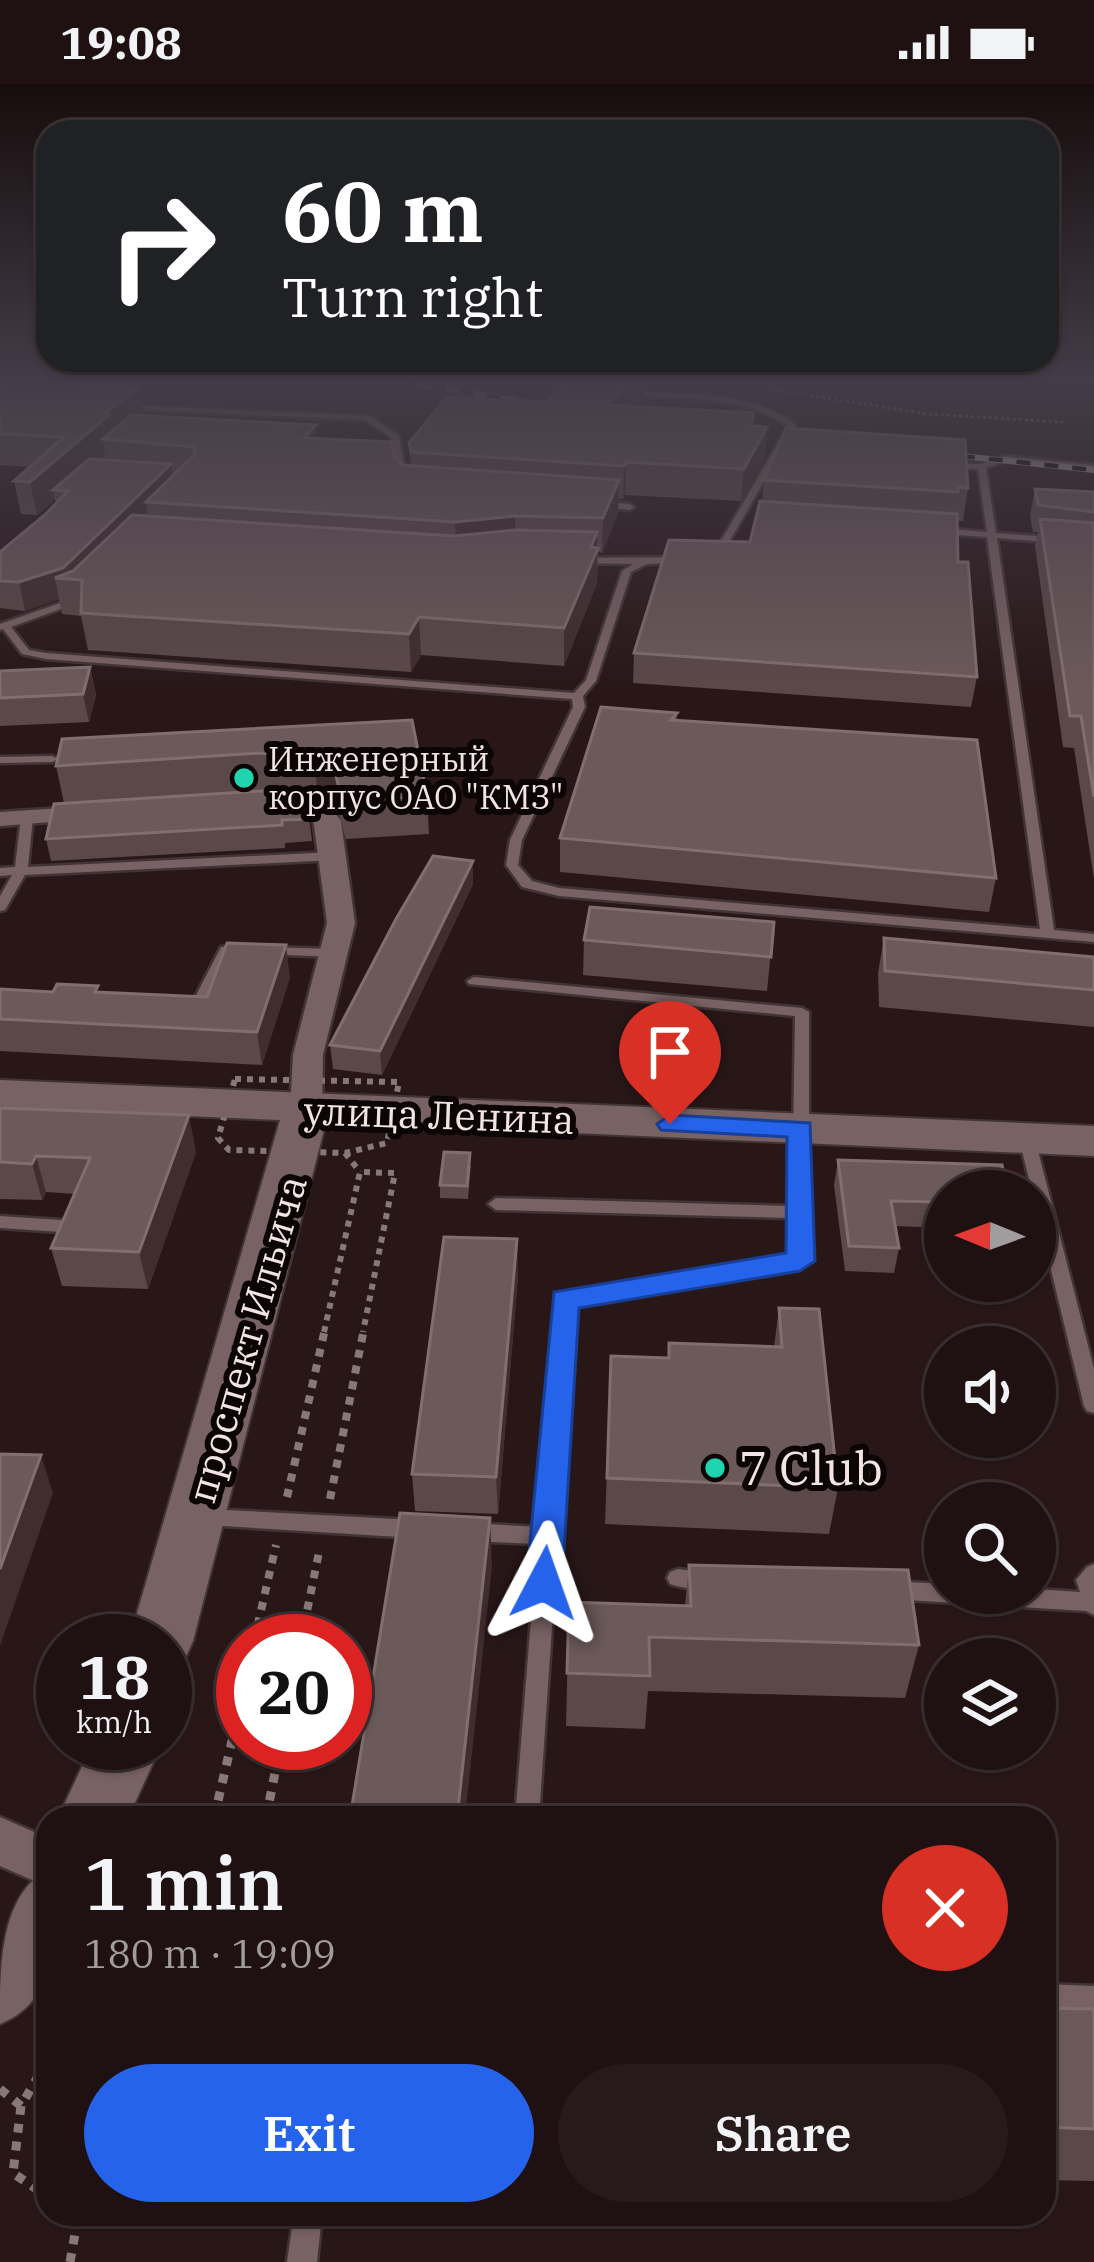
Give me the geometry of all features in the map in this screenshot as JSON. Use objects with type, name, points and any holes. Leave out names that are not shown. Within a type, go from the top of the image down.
[{"type":"street","points":[[240,804],[319,814]]},
{"type":"street","points":[[0,819],[122,811]]},
{"type":"street","name":"проспект Ильича","points":[[168,1614],[306,1110],[308,1055],[337,952],[341,923],[334,856],[319,814]]},
{"type":"street","name":"улица Ленина","points":[[0,1094],[1094,1141]]},
{"type":"street","points":[[99,1806],[115,1770]]},
{"type":"street","points":[[0,1840],[36,1856]]},
{"type":"street","points":[[0,1986],[36,1926]]},
{"type":"lane","points":[[404,484],[405,490]]},
{"type":"lane","points":[[558,559],[645,561],[721,556],[759,484]]},
{"type":"lane","points":[[984,484],[1048,934]]},
{"type":"lane","points":[[585,504],[630,507]]},
{"type":"lane","points":[[741,519],[764,520]]},
{"type":"lane","points":[[923,530],[1094,543]]},
{"type":"lane","points":[[577,697],[591,681],[627,572],[645,561]]},
{"type":"lane","points":[[90,587],[74,602],[4,628],[26,652],[46,656],[554,691],[577,697]]},
{"type":"lane","points":[[577,697],[579,707],[516,840],[512,865],[527,884],[559,892],[1094,938]]},
{"type":"lane","points":[[0,760],[52,759]]},
{"type":"lane","points":[[319,814],[374,796]]},
{"type":"lane","points":[[0,907],[20,871],[27,817]]},
{"type":"lane","points":[[0,872],[334,856]]},
{"type":"lane","points":[[174,1008],[196,1009],[226,950],[337,952]]},
{"type":"lane","points":[[474,981],[802,1012],[800,1261],[565,1300],[528,1806]]},
{"type":"lane","points":[[1027,1138],[1094,1406]]},
{"type":"lane","points":[[496,1204],[800,1212]]},
{"type":"lane","points":[[0,1222],[62,1226]]},
{"type":"lane","points":[[197,1516],[547,1536]]},
{"type":"lane","points":[[862,1588],[1094,1604],[1087,1580],[1094,1573]]},
{"type":"lane","points":[[678,1578],[724,1581]]},
{"type":"lane","points":[[1056,1998],[1094,2000]]},
{"type":"lane","points":[[302,2262],[306,2226]]},
{"type":"path","points":[[345,1153],[360,1172]]},
{"type":"path","points":[[260,1614],[360,1172]]},
{"type":"path","points":[[307,1614],[395,1173],[360,1172]]},
{"type":"path","points":[[217,1806],[225,1770]]},
{"type":"path","points":[[268,1806],[275,1770]]},
{"type":"path","points":[[36,2080],[21,2106],[13,2173],[36,2189]]},
{"type":"path","points":[[0,2089],[21,2106]]},
{"type":"path","points":[[70,2262],[73,2226]]},
{"type":"building","points":[[60,484],[151,484],[63,568],[19,582],[0,581],[0,552],[68,491],[53,490]]},
{"type":"building","points":[[165,484],[617,484],[603,518],[515,516],[455,522],[146,502]]},
{"type":"building","points":[[823,484],[968,484],[968,488],[958,487],[958,492]]},
{"type":"building","points":[[1035,489],[1094,492],[1094,512],[1038,505]]},
{"type":"building","points":[[760,501],[957,514],[958,562],[968,562],[977,677],[634,653],[669,540],[750,542]]},
{"type":"building","points":[[132,515],[454,536],[515,530],[597,532],[591,547],[598,548],[564,628],[419,617],[409,634],[81,613],[82,580],[55,578],[73,571]]},
{"type":"building","points":[[1040,519],[1094,523],[1094,797],[1081,716],[1070,716]]},
{"type":"building","points":[[90,667],[83,694],[0,698],[0,671]]},
{"type":"building","points":[[601,707],[677,713],[671,720],[977,740],[996,878],[560,838]]},
{"type":"building","points":[[412,720],[427,796],[343,801],[335,773],[397,763],[401,753],[394,748],[314,760],[259,753],[56,766],[62,739]]},
{"type":"building","points":[[293,793],[307,801],[310,819],[282,820],[282,825],[46,839],[54,804]]},
{"type":"building","points":[[433,856],[473,861],[380,1051],[330,1045],[396,919]]},
{"type":"building","points":[[590,907],[774,922],[771,957],[584,940]]},
{"type":"building","points":[[884,938],[1094,957],[1094,990],[885,971]]},
{"type":"building","points":[[227,943],[286,945],[257,1032],[0,1019],[0,989],[53,992],[57,984],[98,986],[95,992],[207,997]]},
{"type":"building","points":[[0,1108],[189,1115],[139,1252],[51,1248],[90,1158],[36,1156],[32,1164],[0,1162]]},
{"type":"building","points":[[444,1152],[470,1153],[467,1186],[440,1185]]},
{"type":"building","points":[[838,1160],[1002,1165],[1003,1170],[924,1170],[924,1202],[891,1201],[899,1248],[849,1246]]},
{"type":"building","points":[[444,1237],[517,1239],[496,1477],[412,1474]]},
{"type":"building","points":[[779,1308],[819,1309],[838,1488],[607,1478],[611,1356],[669,1358],[669,1343],[782,1347]]},
{"type":"building","points":[[0,1454],[41,1455],[0,1569]]},
{"type":"building","points":[[400,1513],[490,1518],[458,1806],[352,1806],[358,1770],[372,1770],[372,1684]]},
{"type":"building","points":[[689,1565],[908,1570],[919,1645],[649,1637],[650,1676],[567,1673],[569,1602],[691,1606]]},
{"type":"building","points":[[1056,2008],[1094,2009],[1094,2129],[1056,2127]]},
{"type":"place","name":"Инженерный корпус ОАО \"КМЗ\"","points":[[244,778]]},
{"type":"place","name":"7 Club","points":[[715,1468]]},
{"type":"route","points":[[544,1583],[565,1300],[800,1261],[800,1129],[670,1124]]}]
